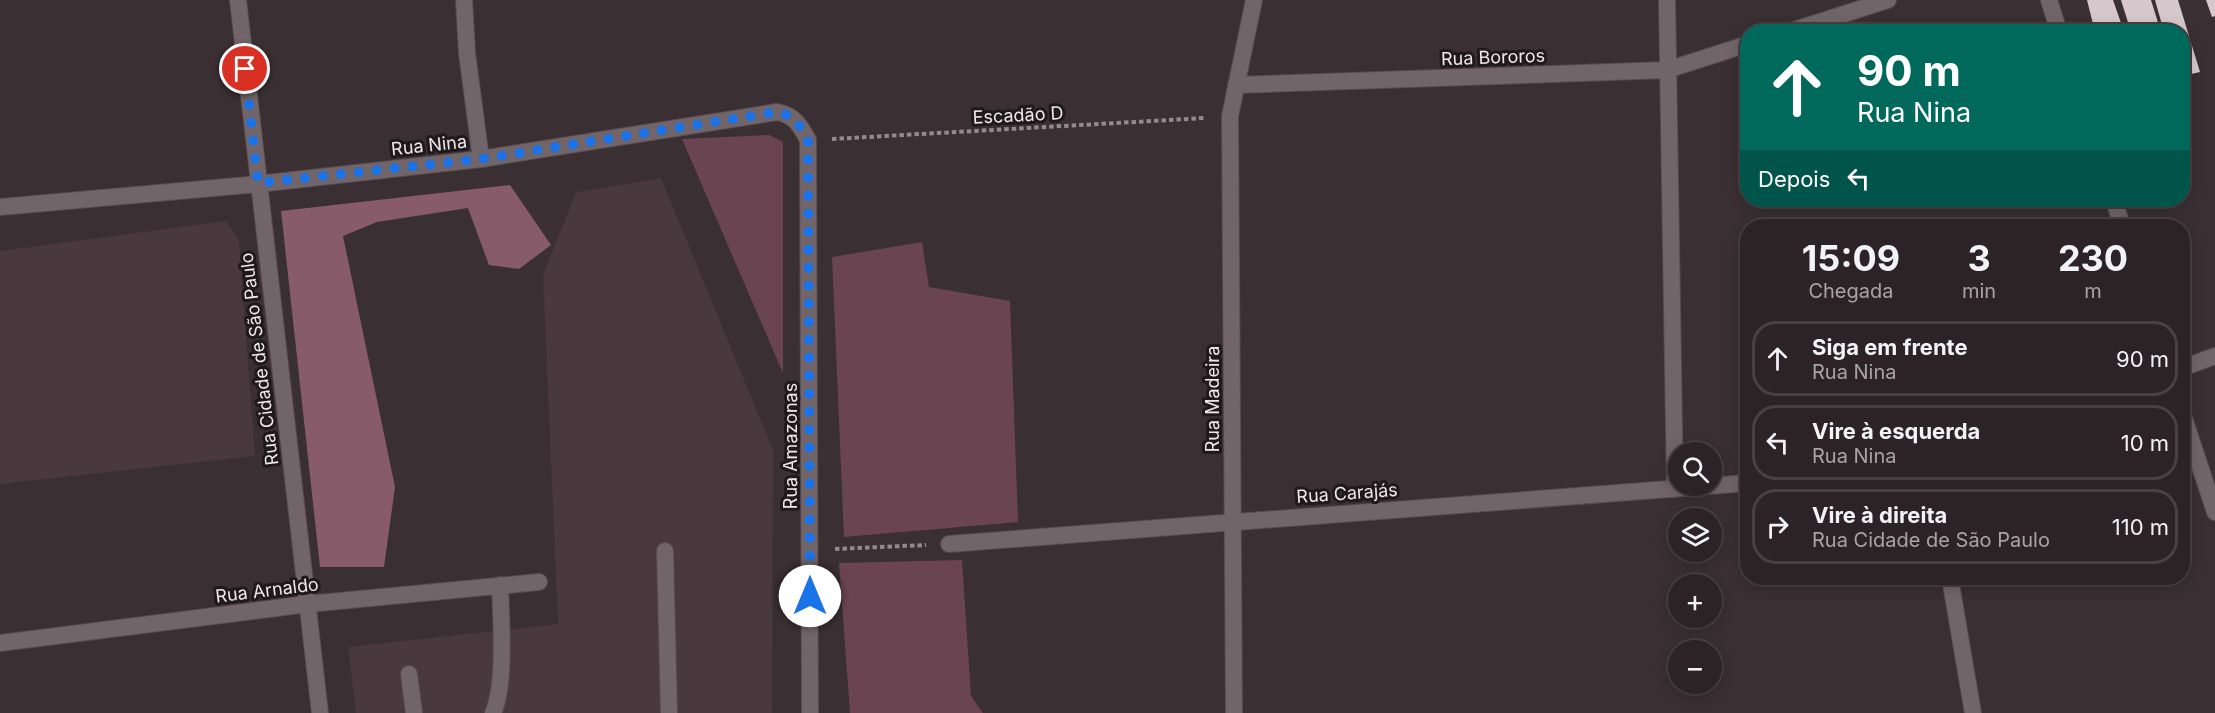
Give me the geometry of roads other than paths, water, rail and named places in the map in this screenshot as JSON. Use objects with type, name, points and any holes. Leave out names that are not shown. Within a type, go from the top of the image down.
[{"type":"street","name":"Rua Cidade de São Paulo","points":[[238,0],[320,713]]},
{"type":"street","points":[[464,0],[467,53],[481,159]]},
{"type":"street","name":"Rua Madeira","points":[[1234,713],[1230,116],[1254,0]]},
{"type":"street","points":[[1667,0],[1674,442]]},
{"type":"street","points":[[1813,24],[1888,0]]},
{"type":"street","points":[[2049,0],[2056,24]]},
{"type":"street","name":"Rua Bororos","points":[[1236,85],[1667,70],[1740,47]]},
{"type":"street","name":"Rua Nina","points":[[0,207],[481,159],[777,112],[787,114],[799,123],[808,140],[808,180]]},
{"type":"street","name":"Rua Amazonas","points":[[808,180],[810,713]]},
{"type":"street","points":[[2190,365],[2215,356]]},
{"type":"street","points":[[2190,436],[2215,512]]},
{"type":"street","name":"Rua Carajás","points":[[1722,485],[1740,484]]},
{"type":"street","name":"Rua Carajás","points":[[949,544],[1668,490]]},
{"type":"street","points":[[665,551],[669,713]]},
{"type":"street","name":"Rua Arnaldo","points":[[0,643],[308,604],[539,582]]},
{"type":"street","points":[[493,713],[497,703],[501,648],[500,585]]},
{"type":"street","points":[[1951,585],[1973,713]]},
{"type":"street","points":[[409,674],[414,713]]}]
